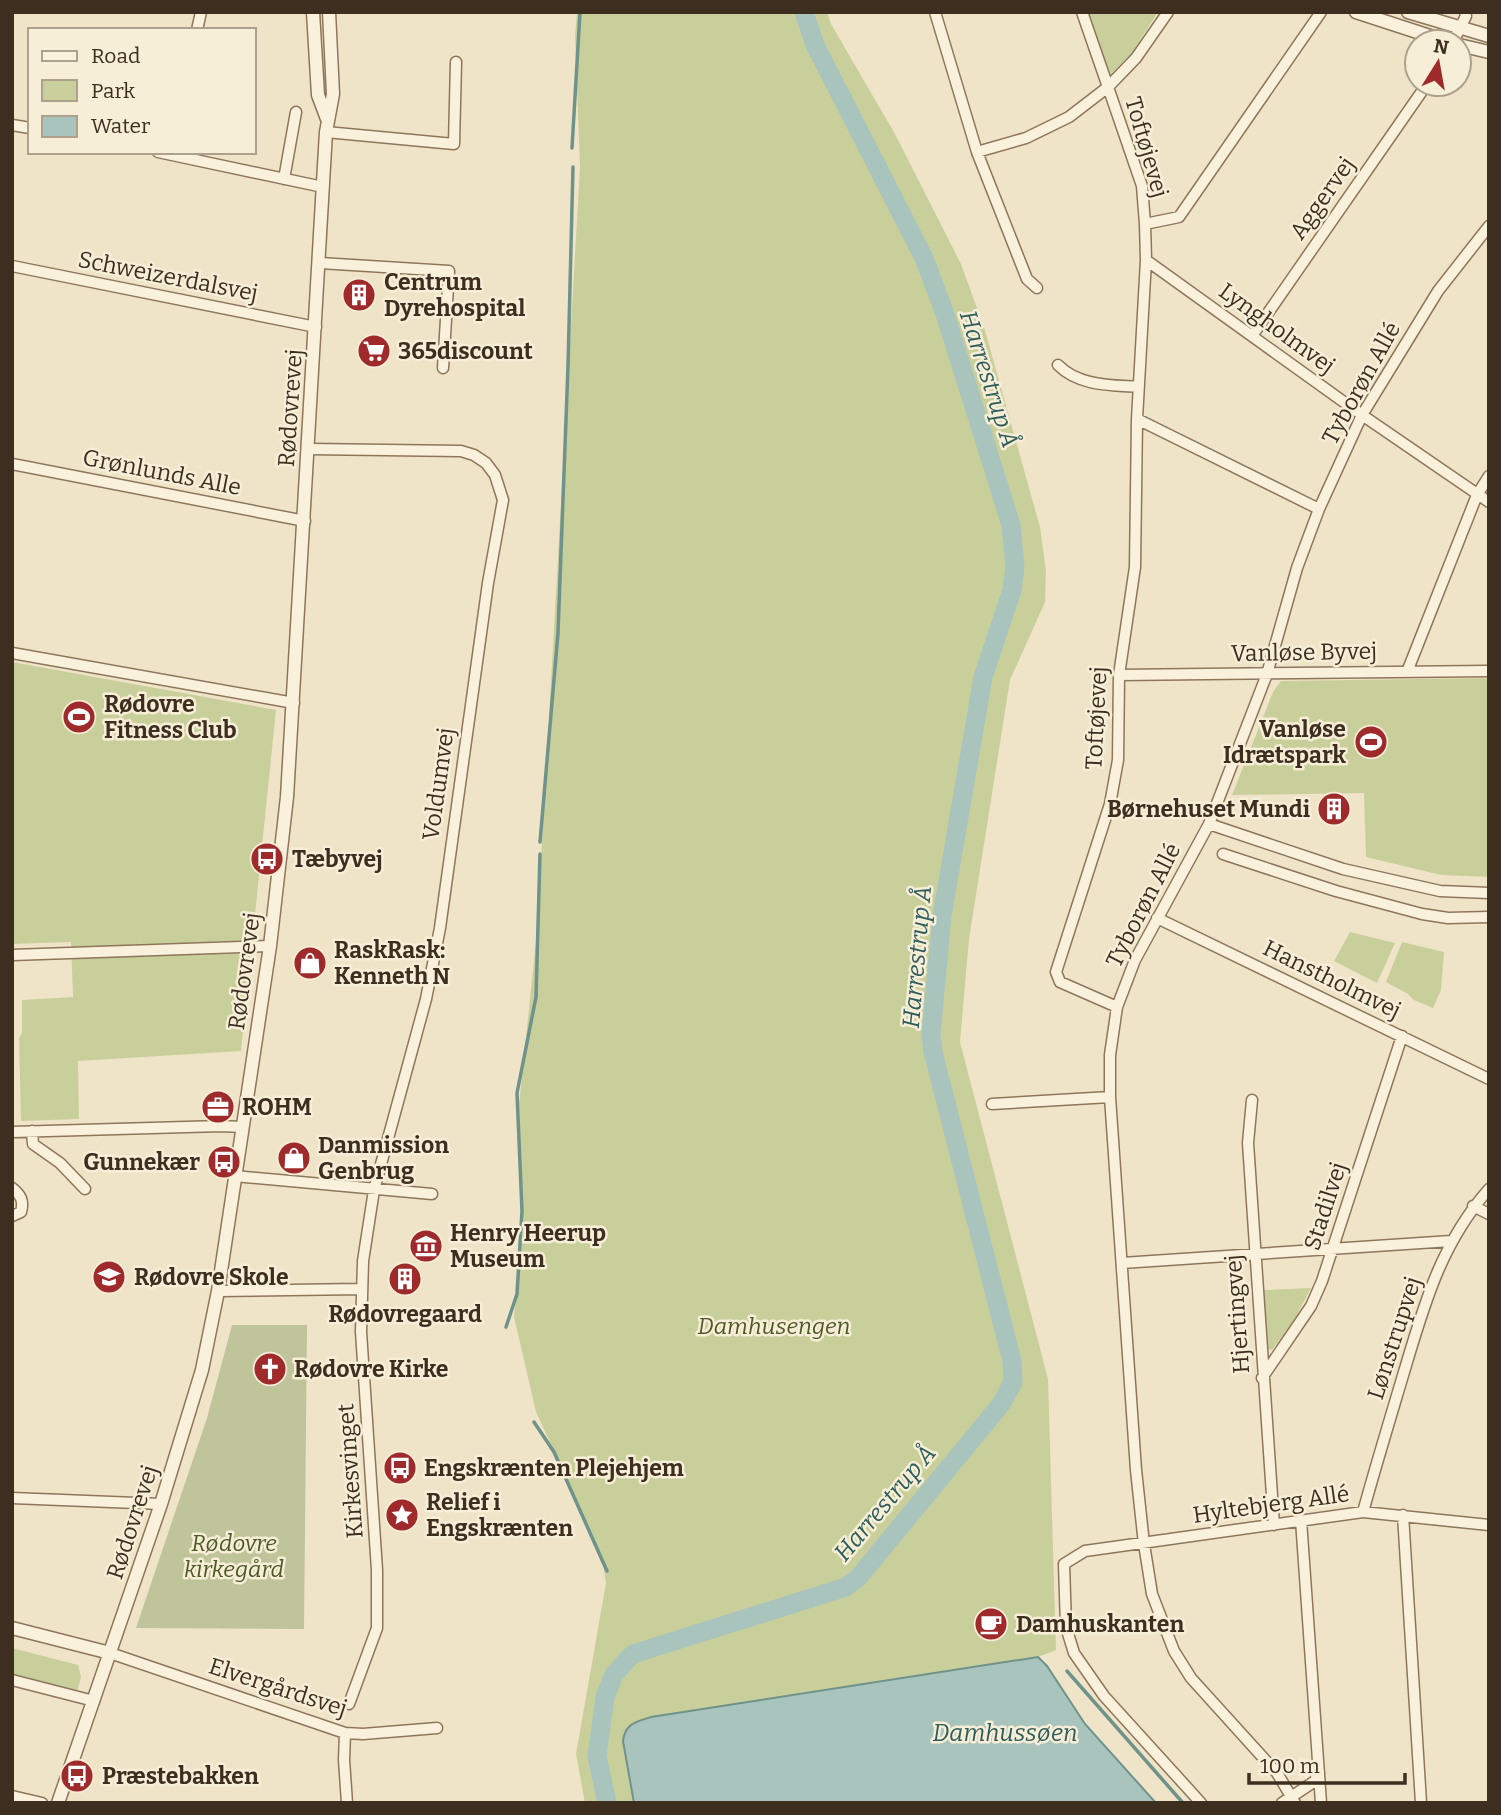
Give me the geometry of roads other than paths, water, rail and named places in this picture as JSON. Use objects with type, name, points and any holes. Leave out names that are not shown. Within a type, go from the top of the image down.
[{"type":"street","name":"Rødovrevej","points":[[313,12],[318,96],[326,126]]},
{"type":"street","name":"Rødovrevej","points":[[58,1803],[161,1504],[202,1370],[218,1291],[270,946],[287,797],[326,126],[333,94],[329,12]]},
{"type":"street","points":[[935,12],[977,152],[1027,279],[1037,288]]},
{"type":"street","name":"Toftøjevej","points":[[1082,12],[1142,186],[1146,255],[1138,387],[1135,567],[1119,675],[1118,760],[1110,803],[1056,972],[1060,982],[1117,1007]]},
{"type":"street","points":[[977,152],[1026,138],[1069,117],[1108,87],[1136,58],[1168,12]]},
{"type":"street","points":[[1145,224],[1179,216],[1321,12]]},
{"type":"street","points":[[1356,12],[1405,28]]},
{"type":"street","points":[[1408,12],[1460,28],[1466,16],[1465,12]]},
{"type":"street","points":[[326,126],[454,144],[456,62]]},
{"type":"street","name":"Aggervej","points":[[1252,335],[1417,98]]},
{"type":"street","points":[[284,179],[296,112]]},
{"type":"street","points":[[174,154],[323,187]]},
{"type":"street","name":"Tyborøn Allé","points":[[1289,1800],[1277,1773],[1191,1678],[1174,1651],[1152,1594],[1136,1470],[1110,1097],[1110,1055],[1117,1007],[1135,960],[1209,824],[1267,674],[1297,568],[1319,509],[1362,415],[1438,291],[1489,226]]},
{"type":"street","name":"Lyngholmvej","points":[[1146,255],[1362,415],[1489,502]]},
{"type":"street","points":[[320,262],[449,271],[443,368]]},
{"type":"street","name":"Schweizerdalsvej","points":[[12,266],[316,327]]},
{"type":"street","points":[[1058,365],[1067,375],[1098,384],[1138,387]]},
{"type":"street","points":[[1137,419],[1319,509]]},
{"type":"street","name":"Voldumvej","points":[[309,449],[461,452],[474,455],[486,463],[495,475],[503,500],[486,596],[440,928],[426,999],[374,1190],[361,1289]]},
{"type":"street","name":"Grønlunds Alle","points":[[12,464],[305,521]]},
{"type":"street","points":[[1407,672],[1477,495],[1489,476]]},
{"type":"street","points":[[12,653],[294,703]]},
{"type":"street","name":"Vanløse Byvej","points":[[1119,675],[1489,671]]},
{"type":"street","points":[[1209,824],[1343,869],[1440,891],[1489,893]]},
{"type":"street","points":[[1223,855],[1336,891],[1422,914],[1448,918],[1489,918]]},
{"type":"street","points":[[1336,891],[1343,869]]},
{"type":"street","name":"Hanstholmvej","points":[[1157,918],[1489,1079]]},
{"type":"street","points":[[12,955],[270,946]]},
{"type":"street","name":"Stadilvej","points":[[1262,1378],[1311,1306],[1334,1248],[1402,1036]]},
{"type":"street","points":[[992,1104],[1110,1097]]},
{"type":"street","name":"Hjertingvej","points":[[1252,1100],[1248,1143],[1274,1525]]},
{"type":"street","points":[[12,1132],[242,1127]]},
{"type":"street","points":[[32,1131],[33,1144],[60,1163],[85,1189]]},
{"type":"street","points":[[234,1176],[432,1194]]},
{"type":"street","points":[[12,1188],[21,1197],[23,1204],[21,1212],[12,1216]]},
{"type":"street","name":"Lønstrupvej","points":[[1363,1512],[1429,1289],[1451,1241],[1489,1189]]},
{"type":"street","points":[[1474,1206],[1489,1214]]},
{"type":"street","points":[[1122,1263],[1451,1241]]},
{"type":"street","points":[[218,1291],[361,1289]]},
{"type":"street","name":"Kirkesvinget","points":[[349,1704],[377,1628],[377,1570],[361,1332],[361,1289]]},
{"type":"street","points":[[12,1498],[161,1504]]},
{"type":"street","name":"Hyltebjerg Allé","points":[[1201,1803],[1104,1696],[1074,1653],[1066,1627],[1064,1564],[1085,1551],[1363,1512],[1489,1525]]},
{"type":"street","points":[[1403,1515],[1422,1803]]},
{"type":"street","points":[[1301,1520],[1321,1803]]},
{"type":"street","points":[[12,1629],[110,1653]]},
{"type":"street","name":"Elvergårdsvej","points":[[110,1653],[345,1733],[437,1728]]},
{"type":"street","points":[[12,1681],[94,1701]]},
{"type":"street","points":[[345,1733],[347,1803]]},
{"type":"street","points":[[1289,1800],[1315,1781],[1319,1772]]},
{"type":"street","points":[[12,1796],[41,1803]]},
{"type":"water","name":"Damhussøen","points":[[1038,1657],[1047,1666],[1085,1724],[1156,1803],[634,1803],[623,1741],[629,1727],[640,1720]]},
{"type":"waterway","name":"Harrestrup Å","points":[[572,148],[580,12]]},
{"type":"waterway","name":"Harrestrup Å","points":[[607,1803],[597,1756],[605,1697],[614,1674],[633,1654],[846,1587],[858,1578],[1002,1403],[1013,1382],[1012,1361],[933,1052],[931,1034],[942,916],[983,677],[1012,590],[1015,567],[1011,525],[945,314],[924,258],[815,45],[804,12]]},
{"type":"waterway","name":"Harrestrup Å","points":[[540,842],[558,633],[573,167]]},
{"type":"waterway","name":"Harrestrup Å","points":[[506,1327],[517,1294],[522,1211],[517,1093],[536,997],[540,854]]},
{"type":"waterway","name":"Harrestrup Å","points":[[534,1422],[554,1452],[607,1571]]},
{"type":"waterway","points":[[1067,1671],[1183,1803]]},
{"type":"place","name":"Centrum Dyrehospital","points":[[359,295]]},
{"type":"place","name":"365discount","points":[[374,351]]},
{"type":"place","name":"Rødovre Fitness Club","points":[[79,717]]},
{"type":"place","name":"Vanløse Idrætspark","points":[[1371,742]]},
{"type":"place","name":"Børnehuset Mundi","points":[[1334,809]]},
{"type":"place","name":"Tæbyvej","points":[[267,859]]},
{"type":"place","name":"RaskRask: Kenneth N","points":[[310,963]]},
{"type":"place","name":"ROHM","points":[[218,1107]]},
{"type":"place","name":"Danmission Genbrug","points":[[294,1158]]},
{"type":"place","name":"Gunnekær","points":[[224,1162]]},
{"type":"place","name":"Henry Heerup Museum","points":[[426,1246]]},
{"type":"place","name":"Rødovre Skole","points":[[109,1277]]},
{"type":"place","name":"Rødovregaard","points":[[405,1279]]},
{"type":"place","name":"Rødovre Kirke","points":[[270,1369]]},
{"type":"place","name":"Engskrænten Plejehjem","points":[[400,1468]]},
{"type":"place","name":"Relief i Engskrænten","points":[[402,1515]]},
{"type":"place","name":"Damhuskanten","points":[[991,1624]]},
{"type":"place","name":"Præstebakken","points":[[77,1776]]},
{"type":"park label","name":"Damhusengen","points":[[774,1326]]},
{"type":"park label","name":"Rødovre kirkegård","points":[[234,1556]]}]
